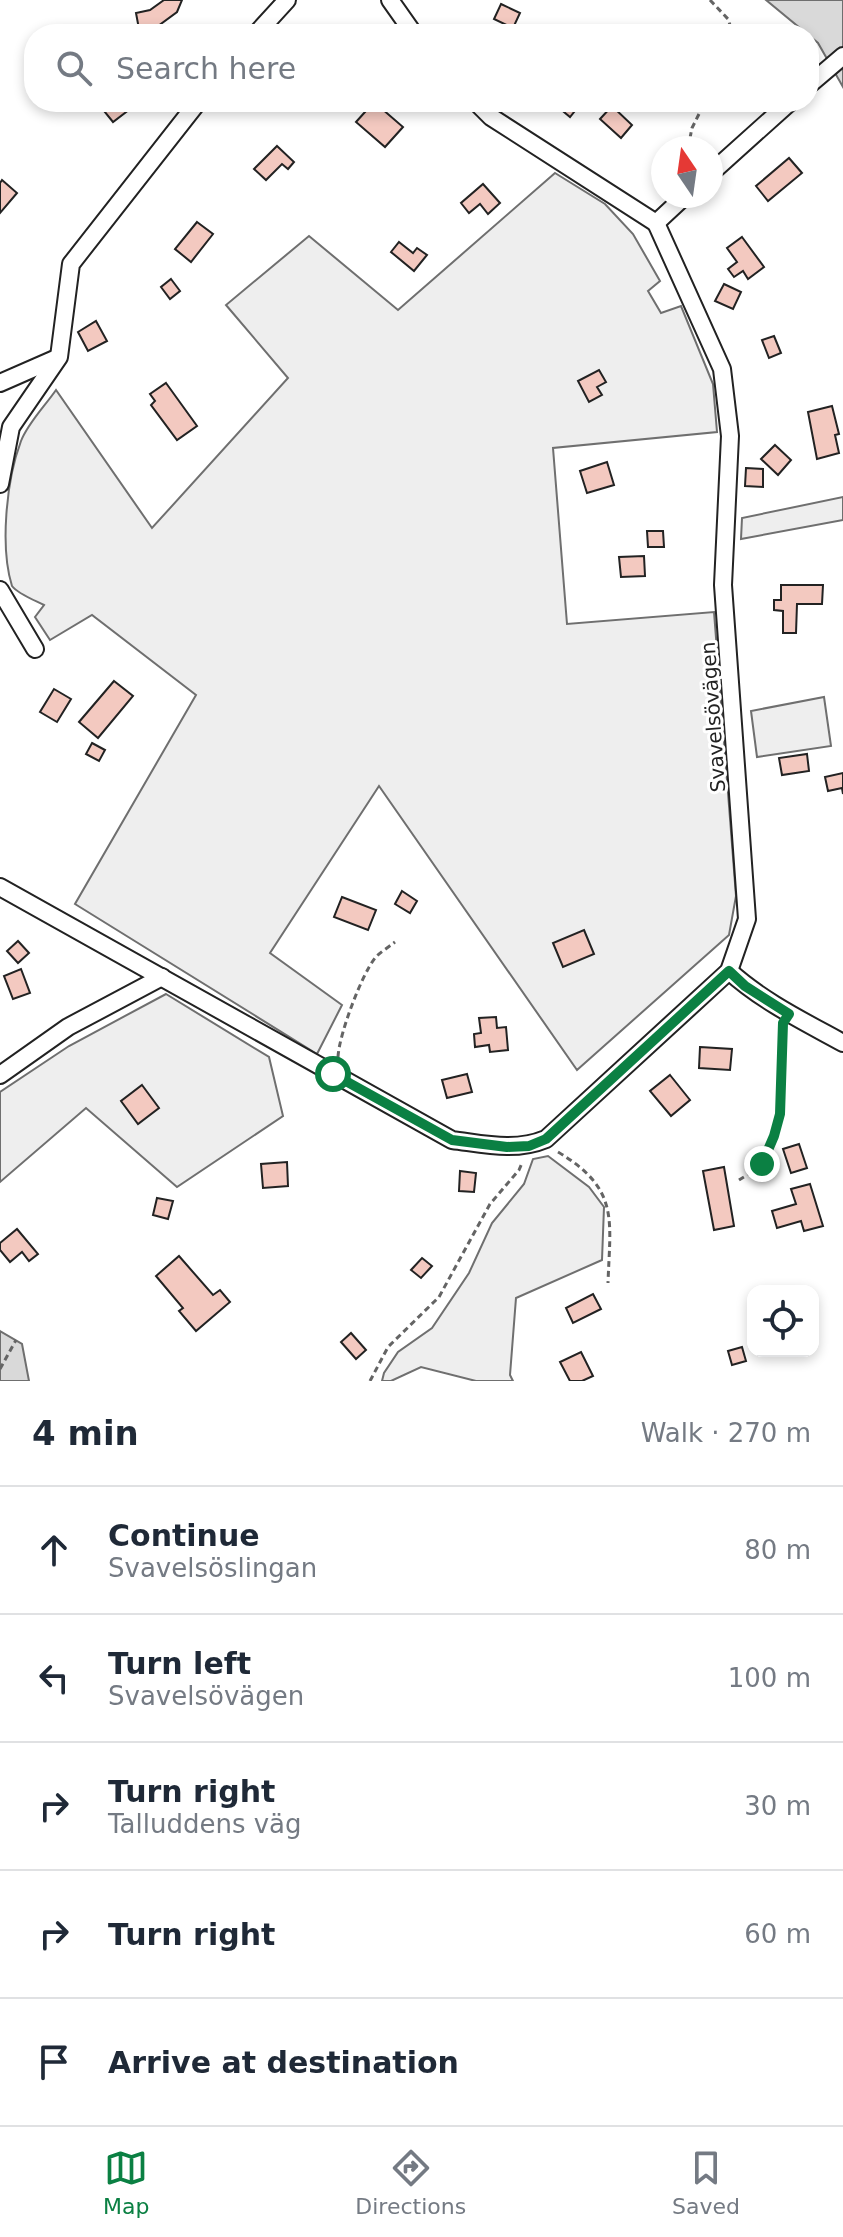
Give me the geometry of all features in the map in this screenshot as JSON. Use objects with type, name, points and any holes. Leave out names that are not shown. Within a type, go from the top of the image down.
[{"type":"street","points":[[265,24],[287,0]]},
{"type":"street","points":[[390,0],[407,24]]},
{"type":"street","points":[[819,76],[843,56]]},
{"type":"street","points":[[0,484],[11,427],[59,357],[71,264],[190,112]]},
{"type":"street","points":[[486,112],[656,223],[672,208]]},
{"type":"street","points":[[723,162],[779,112]]},
{"type":"street","name":"Svavelsövägen","points":[[0,887],[452,1140],[507,1147],[529,1146],[546,1139],[729,971],[747,919],[723,585],[730,436],[722,369],[656,223]]},
{"type":"street","points":[[0,383],[59,357]]},
{"type":"street","points":[[0,590],[35,649]]},
{"type":"street","points":[[729,971],[745,986],[789,1014],[843,1043]]},
{"type":"street","points":[[0,1075],[68,1027],[162,977]]},
{"type":"path","points":[[710,0],[730,24]]},
{"type":"path","points":[[690,136],[700,112]]},
{"type":"path","points":[[333,1074],[354,1002],[375,957],[395,942]]},
{"type":"path","points":[[739,1180],[762,1164],[774,1136],[780,1114],[783,1023],[789,1014]]},
{"type":"path","points":[[546,1139],[553,1149],[597,1183],[610,1214],[608,1283]]},
{"type":"path","points":[[370,1381],[388,1347],[439,1297],[490,1204],[519,1170],[529,1146]]},
{"type":"path","points":[[0,1369],[16,1340]]},
{"type":"shaded area","points":[[766,0],[843,0],[843,87],[819,45],[819,24],[795,24]]},
{"type":"shaded area","points":[[555,173],[605,204],[633,234],[660,281],[648,291],[661,313],[681,306],[713,384],[717,432],[553,448],[567,624],[714,612],[736,896],[729,935],[577,1070],[379,786],[270,953],[342,1005],[317,1054],[75,904],[196,695],[92,615],[50,640],[35,617],[44,605],[15,589],[8,570],[6,514],[16,457],[28,428],[56,390],[152,528],[288,378],[226,305],[309,236],[398,310]]},
{"type":"shaded area","points":[[843,497],[843,520],[741,539],[742,518]]},
{"type":"shaded area","points":[[824,697],[831,746],[757,757],[751,711]]},
{"type":"shaded area","points":[[166,994],[269,1057],[283,1116],[177,1187],[86,1108],[0,1182],[0,1092],[69,1046]]},
{"type":"shaded area","points":[[548,1156],[589,1187],[604,1207],[602,1260],[516,1298],[510,1375],[513,1381],[476,1381],[421,1367],[391,1381],[382,1381],[398,1352],[432,1328],[469,1273],[492,1223],[524,1184],[533,1159]]},
{"type":"shaded area","points":[[0,1331],[22,1344],[29,1381],[0,1381]]},
{"type":"building","points":[[164,0],[182,0],[177,12],[161,24],[138,24],[136,13],[150,10]]},
{"type":"building","points":[[501,4],[520,13],[515,24],[505,24],[494,19]]},
{"type":"building","points":[[105,112],[126,112],[113,122]]},
{"type":"building","points":[[365,112],[386,112],[403,127],[385,147],[356,122]]},
{"type":"building","points":[[606,112],[618,112],[632,125],[621,138],[600,119]]},
{"type":"building","points":[[277,146],[294,162],[288,169],[282,164],[266,180],[254,169]]},
{"type":"building","points":[[789,158],[802,173],[768,201],[756,186]]},
{"type":"building","points":[[2,180],[17,193],[0,213],[0,183]]},
{"type":"building","points":[[483,184],[500,203],[488,214],[480,204],[469,213],[461,203]]},
{"type":"building","points":[[197,222],[213,234],[191,262],[175,249]]},
{"type":"building","points":[[742,237],[764,267],[748,279],[743,271],[734,277],[728,269],[737,262],[727,248]]},
{"type":"building","points":[[399,242],[413,253],[417,248],[427,255],[414,271],[391,252]]},
{"type":"building","points":[[171,279],[180,291],[170,299],[161,287]]},
{"type":"building","points":[[724,284],[741,292],[733,309],[715,301]]},
{"type":"building","points":[[96,321],[107,341],[88,351],[78,332]]},
{"type":"building","points":[[774,336],[781,353],[769,358],[762,340]]},
{"type":"building","points":[[599,370],[606,382],[597,387],[602,395],[589,402],[578,381]]},
{"type":"building","points":[[166,383],[197,426],[177,440],[151,405],[155,401],[150,394]]},
{"type":"building","points":[[832,406],[839,434],[835,435],[839,453],[817,459],[808,412]]},
{"type":"building","points":[[775,445],[791,460],[778,475],[761,459]]},
{"type":"building","points":[[607,462],[614,485],[587,493],[580,471]]},
{"type":"building","points":[[746,468],[763,469],[763,487],[745,486]]},
{"type":"building","points":[[647,531],[663,531],[664,547],[648,547]]},
{"type":"building","points":[[644,556],[645,576],[621,577],[619,557]]},
{"type":"building","points":[[781,585],[823,585],[822,604],[797,604],[796,633],[783,633],[783,611],[774,610],[774,600],[781,600]]},
{"type":"building","points":[[114,681],[133,696],[98,738],[79,722]]},
{"type":"building","points":[[54,689],[71,699],[57,722],[40,712]]},
{"type":"building","points":[[92,743],[105,750],[99,761],[86,754]]},
{"type":"building","points":[[807,754],[809,771],[782,775],[779,758]]},
{"type":"building","points":[[843,773],[843,794],[842,788],[828,791],[825,777]]},
{"type":"building","points":[[402,891],[417,901],[410,913],[395,904]]},
{"type":"building","points":[[342,897],[376,910],[368,930],[334,917]]},
{"type":"building","points":[[584,930],[594,954],[563,967],[553,943]]},
{"type":"building","points":[[18,941],[29,953],[18,963],[7,951]]},
{"type":"building","points":[[21,969],[30,993],[13,999],[4,976]]},
{"type":"building","points":[[496,1017],[497,1028],[506,1027],[508,1050],[490,1052],[489,1045],[475,1047],[474,1034],[481,1033],[479,1018]]},
{"type":"building","points":[[700,1047],[732,1049],[730,1070],[699,1068]]},
{"type":"building","points":[[467,1074],[472,1092],[447,1098],[442,1080]]},
{"type":"building","points":[[670,1075],[690,1100],[671,1116],[650,1091]]},
{"type":"building","points":[[142,1085],[159,1108],[138,1124],[121,1101]]},
{"type":"building","points":[[799,1144],[807,1168],[791,1173],[783,1149]]},
{"type":"building","points":[[287,1162],[288,1186],[263,1188],[261,1164]]},
{"type":"building","points":[[724,1167],[734,1226],[714,1230],[703,1171]]},
{"type":"building","points":[[460,1171],[476,1173],[474,1192],[459,1191]]},
{"type":"building","points":[[810,1184],[823,1226],[804,1231],[801,1221],[777,1228],[772,1211],[796,1204],[791,1189]]},
{"type":"building","points":[[157,1198],[173,1201],[168,1219],[153,1215]]},
{"type":"building","points":[[17,1229],[38,1254],[29,1261],[22,1252],[10,1262],[0,1250],[0,1243]]},
{"type":"building","points":[[179,1256],[213,1295],[220,1290],[230,1302],[196,1331],[179,1311],[183,1308],[156,1276]]},
{"type":"building","points":[[422,1258],[432,1266],[421,1278],[411,1270]]},
{"type":"building","points":[[593,1294],[601,1309],[573,1323],[566,1308]]},
{"type":"building","points":[[351,1333],[366,1350],[356,1359],[341,1342]]},
{"type":"building","points":[[742,1347],[746,1361],[732,1365],[728,1351]]},
{"type":"building","points":[[581,1352],[593,1376],[582,1381],[570,1381],[560,1362]]},
{"type":"route","points":[[333,1074],[452,1140],[507,1147],[529,1146],[546,1139],[729,971],[745,986],[789,1014],[783,1023],[780,1114],[762,1164]]}]
